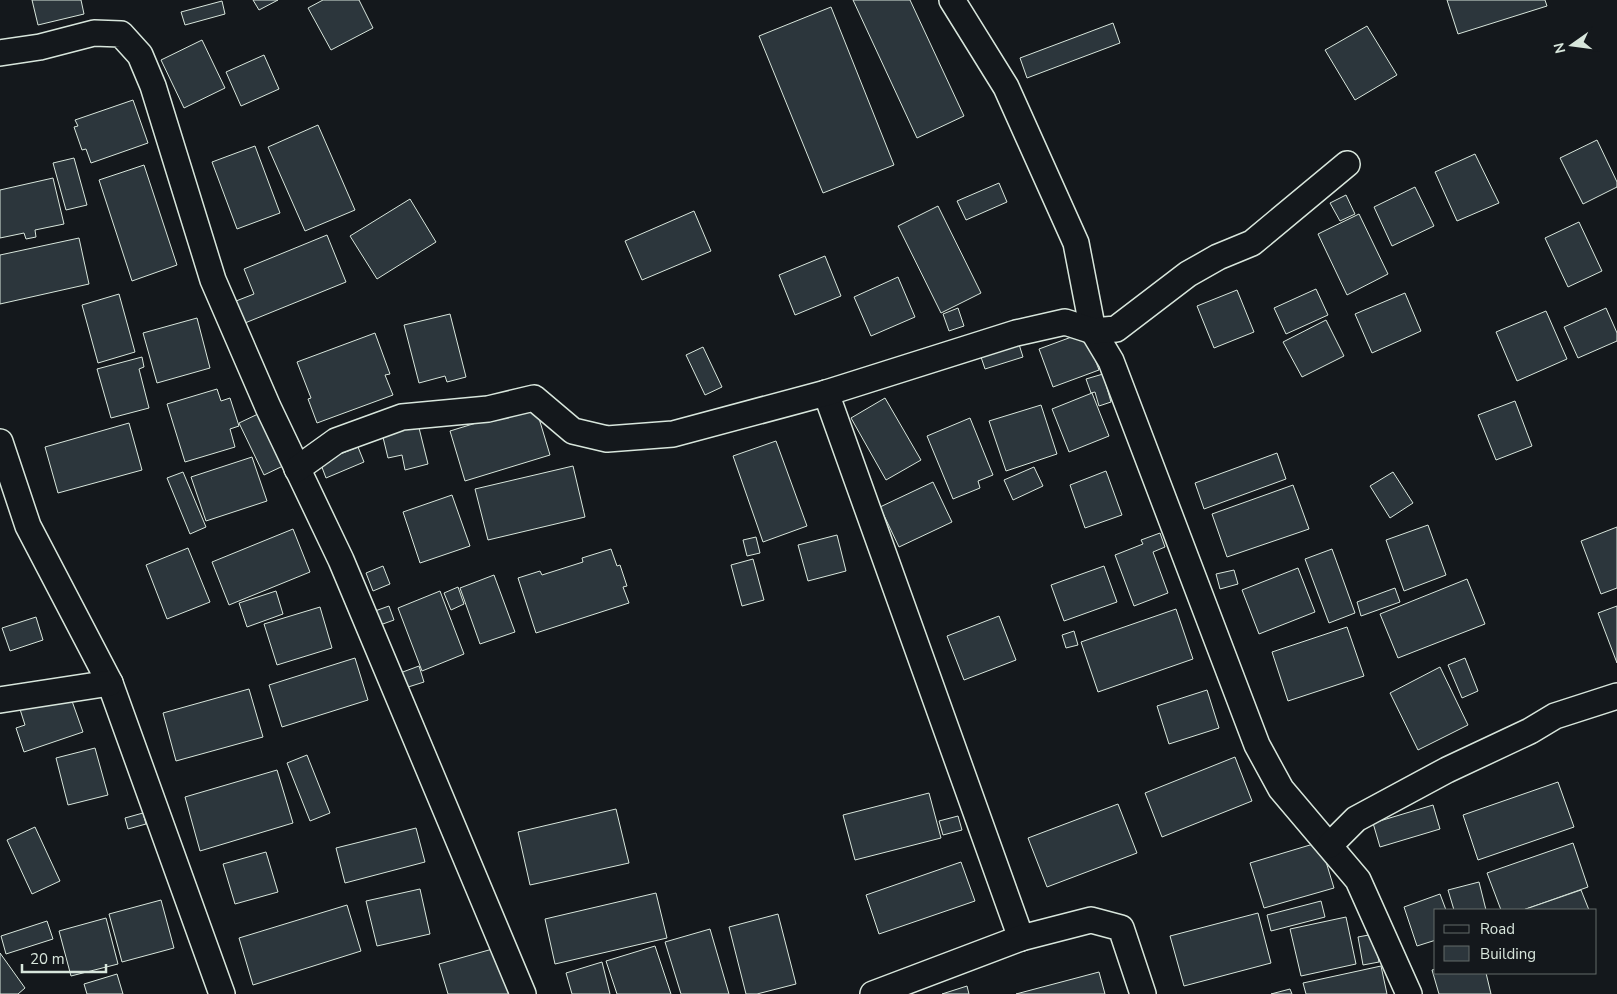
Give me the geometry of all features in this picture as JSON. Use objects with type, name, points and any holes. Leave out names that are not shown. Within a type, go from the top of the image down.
[{"type":"street","points":[[952,0],[1006,86],[1076,243],[1093,331],[1111,361],[1257,745],[1281,789],[1358,880],[1409,994]]},
{"type":"street","points":[[0,53],[40,47],[94,34],[121,34],[140,55],[156,95],[214,280],[297,469],[341,560],[523,994]]},
{"type":"street","points":[[297,469],[336,441],[402,418],[488,409],[534,398],[573,431],[607,439],[673,434],[826,393],[1016,333],[1065,322],[1093,331],[1116,329],[1188,274],[1218,257],[1252,243],[1347,164]]},
{"type":"street","points":[[826,393],[1020,938]]},
{"type":"street","points":[[0,442],[28,526],[110,683],[222,994]]},
{"type":"street","points":[[0,700],[110,683]]},
{"type":"street","points":[[1330,845],[1356,819],[1447,770],[1530,731],[1555,716],[1617,696]]},
{"type":"street","points":[[873,994],[1020,938],[1091,920],[1121,928],[1143,994]]},
{"type":"building","points":[[32,0],[81,0],[84,14],[38,25]]},
{"type":"building","points":[[253,0],[278,0],[259,10]]},
{"type":"building","points":[[323,0],[359,0],[373,28],[331,50],[308,8]]},
{"type":"building","points":[[853,0],[910,0],[964,116],[917,138]]},
{"type":"building","points":[[1447,0],[1545,0],[1547,6],[1458,34]]},
{"type":"building","points":[[222,1],[225,14],[185,25],[181,12]]},
{"type":"building","points":[[831,7],[894,165],[823,193],[759,36]]},
{"type":"building","points":[[1113,23],[1120,43],[1027,78],[1020,58]]},
{"type":"building","points":[[1367,26],[1397,75],[1355,100],[1325,50]]},
{"type":"building","points":[[202,40],[225,88],[184,108],[161,60]]},
{"type":"building","points":[[264,55],[279,89],[241,106],[226,72]]},
{"type":"building","points":[[133,100],[148,143],[91,163],[86,149],[82,150],[74,127],[78,126],[75,120]]},
{"type":"building","points":[[318,125],[355,210],[305,231],[268,147]]},
{"type":"building","points":[[1597,140],[1617,182],[1617,187],[1583,204],[1560,158]]},
{"type":"building","points":[[255,146],[280,213],[237,229],[212,162]]},
{"type":"building","points":[[1475,154],[1499,203],[1457,221],[1435,172]]},
{"type":"building","points":[[74,158],[87,205],[66,210],[53,163]]},
{"type":"building","points":[[144,165],[177,265],[132,281],[99,180]]},
{"type":"building","points":[[53,178],[64,224],[35,230],[36,237],[26,239],[24,233],[0,238],[0,190]]},
{"type":"building","points":[[999,183],[1007,202],[966,220],[957,201]]},
{"type":"building","points":[[1415,187],[1434,226],[1392,246],[1374,207]]},
{"type":"building","points":[[1346,195],[1355,214],[1340,221],[1330,203]]},
{"type":"building","points":[[410,199],[436,242],[377,279],[350,236]]},
{"type":"building","points":[[938,206],[981,293],[941,313],[898,226]]},
{"type":"building","points":[[694,211],[711,251],[642,280],[625,241]]},
{"type":"building","points":[[1359,214],[1388,274],[1347,295],[1318,234]]},
{"type":"building","points":[[1579,222],[1602,271],[1568,287],[1545,238]]},
{"type":"building","points":[[327,235],[346,282],[245,323],[236,301],[254,294],[244,269]]},
{"type":"building","points":[[79,238],[89,284],[0,304],[0,255]]},
{"type":"building","points":[[825,256],[841,296],[795,315],[779,275]]},
{"type":"building","points":[[898,277],[915,317],[871,336],[854,297]]},
{"type":"building","points":[[1316,289],[1328,315],[1286,334],[1274,308]]},
{"type":"building","points":[[1237,290],[1254,332],[1214,348],[1197,306]]},
{"type":"building","points":[[1405,293],[1421,331],[1372,353],[1355,314]]},
{"type":"building","points":[[119,294],[135,352],[98,363],[82,305]]},
{"type":"building","points":[[958,308],[964,326],[949,331],[943,314]]},
{"type":"building","points":[[1606,308],[1617,333],[1617,341],[1578,358],[1564,327]]},
{"type":"building","points":[[1546,311],[1567,359],[1517,381],[1496,332]]},
{"type":"building","points":[[450,314],[466,377],[447,382],[445,376],[419,383],[404,325]]},
{"type":"building","points":[[197,318],[210,368],[157,383],[143,333]]},
{"type":"building","points":[[1326,320],[1344,356],[1302,377],[1283,342]]},
{"type":"building","points":[[1085,332],[1099,370],[1053,387],[1039,349]]},
{"type":"building","points":[[375,333],[390,374],[385,375],[393,395],[317,423],[308,399],[311,398],[297,362]]},
{"type":"building","points":[[1017,338],[1023,357],[985,369],[979,351]]},
{"type":"building","points":[[703,347],[722,387],[705,395],[686,355]]},
{"type":"building","points":[[142,357],[144,367],[139,369],[149,408],[111,418],[97,369]]},
{"type":"building","points":[[1103,374],[1111,402],[1099,406],[1095,392],[1091,393],[1086,379]]},
{"type":"building","points":[[217,389],[221,401],[230,398],[239,426],[230,429],[235,447],[185,462],[167,404]]},
{"type":"building","points":[[1092,393],[1109,436],[1069,452],[1052,409]]},
{"type":"building","points":[[885,398],[921,460],[886,480],[851,418]]},
{"type":"building","points":[[1515,401],[1532,446],[1496,460],[1478,415]]},
{"type":"building","points":[[535,405],[550,455],[465,481],[450,431]]},
{"type":"building","points":[[1041,405],[1057,454],[1006,471],[989,421]]},
{"type":"building","points":[[258,414],[283,466],[264,475],[239,423]]},
{"type":"building","points":[[970,418],[993,475],[978,481],[980,488],[953,499],[927,436]]},
{"type":"building","points":[[417,420],[428,464],[405,470],[402,455],[388,458],[381,429]]},
{"type":"building","points":[[129,423],[142,470],[58,493],[45,447]]},
{"type":"building","points":[[776,441],[807,526],[763,542],[733,456]]},
{"type":"building","points":[[358,447],[364,462],[326,478],[320,462]]},
{"type":"building","points":[[1277,453],[1286,479],[1204,509],[1195,483]]},
{"type":"building","points":[[252,457],[267,501],[206,521],[191,477]]},
{"type":"building","points":[[573,466],[585,517],[488,540],[475,489]]},
{"type":"building","points":[[1034,467],[1043,486],[1013,500],[1004,480]]},
{"type":"building","points":[[1106,471],[1122,515],[1085,528],[1070,485]]},
{"type":"building","points":[[183,472],[206,527],[190,534],[167,478]]},
{"type":"building","points":[[1393,472],[1413,503],[1390,518],[1370,486]]},
{"type":"building","points":[[933,482],[952,522],[899,547],[880,507]]},
{"type":"building","points":[[1293,485],[1309,529],[1227,557],[1212,514]]},
{"type":"building","points":[[452,495],[470,546],[420,563],[403,512]]},
{"type":"building","points":[[1428,525],[1446,575],[1404,591],[1386,540]]},
{"type":"building","points":[[1617,527],[1617,588],[1601,594],[1581,541]]},
{"type":"building","points":[[293,529],[310,572],[229,605],[212,562]]},
{"type":"building","points":[[1160,533],[1165,547],[1153,552],[1168,593],[1134,606],[1115,555],[1143,544],[1141,540]]},
{"type":"building","points":[[837,535],[846,571],[808,581],[798,545]]},
{"type":"building","points":[[756,537],[760,553],[747,556],[743,540]]},
{"type":"building","points":[[188,548],[210,602],[167,619],[146,565]]},
{"type":"building","points":[[611,549],[617,566],[620,565],[627,586],[623,587],[629,603],[536,633],[518,578],[540,571],[542,575],[583,562],[582,558]]},
{"type":"building","points":[[1332,549],[1355,613],[1329,623],[1305,559]]},
{"type":"building","points":[[753,559],[764,600],[742,606],[731,565]]},
{"type":"building","points":[[383,566],[390,584],[373,591],[366,573]]},
{"type":"building","points":[[1104,566],[1117,602],[1064,621],[1051,585]]},
{"type":"building","points":[[1298,568],[1315,612],[1259,634],[1242,590]]},
{"type":"building","points":[[1234,570],[1238,584],[1220,589],[1216,574]]},
{"type":"building","points":[[494,575],[515,632],[480,644],[460,588]]},
{"type":"building","points":[[1467,579],[1485,624],[1398,658],[1380,614]]},
{"type":"building","points":[[458,587],[464,604],[451,610],[444,593]]},
{"type":"building","points":[[1395,588],[1400,602],[1361,616],[1357,602]]},
{"type":"building","points":[[276,591],[283,614],[247,627],[239,603]]},
{"type":"building","points":[[440,591],[464,654],[422,671],[398,608]]},
{"type":"building","points":[[389,606],[394,620],[380,625],[375,611]]},
{"type":"building","points":[[1617,606],[1617,663],[1598,613]]},
{"type":"building","points":[[320,607],[332,648],[277,665],[264,624]]},
{"type":"building","points":[[1176,609],[1193,659],[1098,692],[1081,642]]},
{"type":"building","points":[[999,616],[1016,660],[964,680],[947,636]]},
{"type":"building","points":[[36,617],[43,640],[10,651],[2,628]]},
{"type":"building","points":[[1347,627],[1364,676],[1288,701],[1272,652]]},
{"type":"building","points":[[1074,631],[1078,645],[1066,648],[1062,635]]},
{"type":"building","points":[[355,658],[368,700],[282,727],[269,685]]},
{"type":"building","points":[[1465,658],[1478,691],[1462,698],[1448,665]]},
{"type":"building","points":[[419,666],[424,682],[405,688],[400,673]]},
{"type":"building","points":[[1440,667],[1468,725],[1418,750],[1390,693]]},
{"type":"building","points":[[67,687],[83,732],[24,752],[16,728],[25,725],[18,703]]},
{"type":"building","points":[[249,689],[263,737],[176,761],[163,713]]},
{"type":"building","points":[[1207,690],[1219,728],[1169,744],[1157,706]]},
{"type":"building","points":[[95,748],[108,795],[68,805],[56,758]]},
{"type":"building","points":[[307,755],[330,813],[310,821],[287,763]]},
{"type":"building","points":[[1235,757],[1252,801],[1162,837],[1145,793]]},
{"type":"building","points":[[277,770],[293,823],[200,851],[185,797]]},
{"type":"building","points":[[1558,782],[1574,827],[1478,860],[1463,815]]},
{"type":"building","points":[[929,793],[941,838],[855,860],[843,815]]},
{"type":"building","points":[[1118,804],[1137,853],[1047,887],[1028,838]]},
{"type":"building","points":[[1433,805],[1440,829],[1380,847],[1373,823]]},
{"type":"building","points":[[616,809],[629,863],[530,885],[518,832]]},
{"type":"building","points":[[143,813],[146,824],[128,829],[125,818]]},
{"type":"building","points":[[958,816],[962,830],[943,835],[939,821]]},
{"type":"building","points":[[35,827],[60,881],[32,894],[7,840]]},
{"type":"building","points":[[416,828],[425,862],[345,883],[336,848]]},
{"type":"building","points":[[1320,842],[1334,888],[1264,908],[1250,863]]},
{"type":"building","points":[[1573,843],[1588,887],[1526,909],[1501,909],[1487,873]]},
{"type":"building","points":[[266,852],[278,892],[235,904],[223,864]]},
{"type":"building","points":[[961,862],[975,901],[879,934],[866,895]]},
{"type":"building","points":[[1479,882],[1486,909],[1454,909],[1448,890]]},
{"type":"building","points":[[420,889],[430,934],[377,946],[366,901]]},
{"type":"building","points":[[1581,890],[1589,909],[1526,909]]},
{"type":"building","points":[[656,893],[667,938],[555,964],[545,919]]},
{"type":"building","points":[[1440,894],[1446,909],[1434,909],[1434,941],[1417,946],[1404,907]]},
{"type":"building","points":[[161,900],[174,948],[122,962],[109,914]]},
{"type":"building","points":[[1321,901],[1325,917],[1271,931],[1267,915]]},
{"type":"building","points":[[347,905],[361,951],[253,985],[239,938]]},
{"type":"building","points":[[1258,913],[1271,963],[1184,986],[1170,936]]},
{"type":"building","points":[[778,914],[796,984],[757,994],[746,994],[729,927]]},
{"type":"building","points":[[1346,917],[1356,964],[1301,976],[1290,929]]},
{"type":"building","points":[[106,918],[118,964],[71,976],[59,931]]},
{"type":"building","points":[[47,921],[53,939],[6,954],[1,936]]},
{"type":"building","points":[[710,929],[729,994],[681,994],[665,942]]},
{"type":"building","points":[[1374,934],[1379,962],[1363,965],[1358,937]]},
{"type":"building","points":[[655,946],[671,994],[617,994],[606,961]]},
{"type":"building","points":[[496,948],[510,994],[448,994],[439,964]]},
{"type":"building","points":[[0,953],[25,988],[18,994],[0,994]]},
{"type":"building","points":[[602,962],[610,994],[572,994],[566,973]]},
{"type":"building","points":[[1381,966],[1387,994],[1306,994],[1303,983]]},
{"type":"building","points":[[1432,970],[1434,970],[1434,974],[1486,974],[1491,994],[1439,994]]},
{"type":"building","points":[[1099,972],[1105,994],[1016,994]]},
{"type":"building","points":[[117,974],[123,994],[87,994],[84,984]]},
{"type":"building","points":[[967,986],[969,994],[942,994]]},
{"type":"building","points":[[1290,989],[1292,994],[1271,994]]}]
